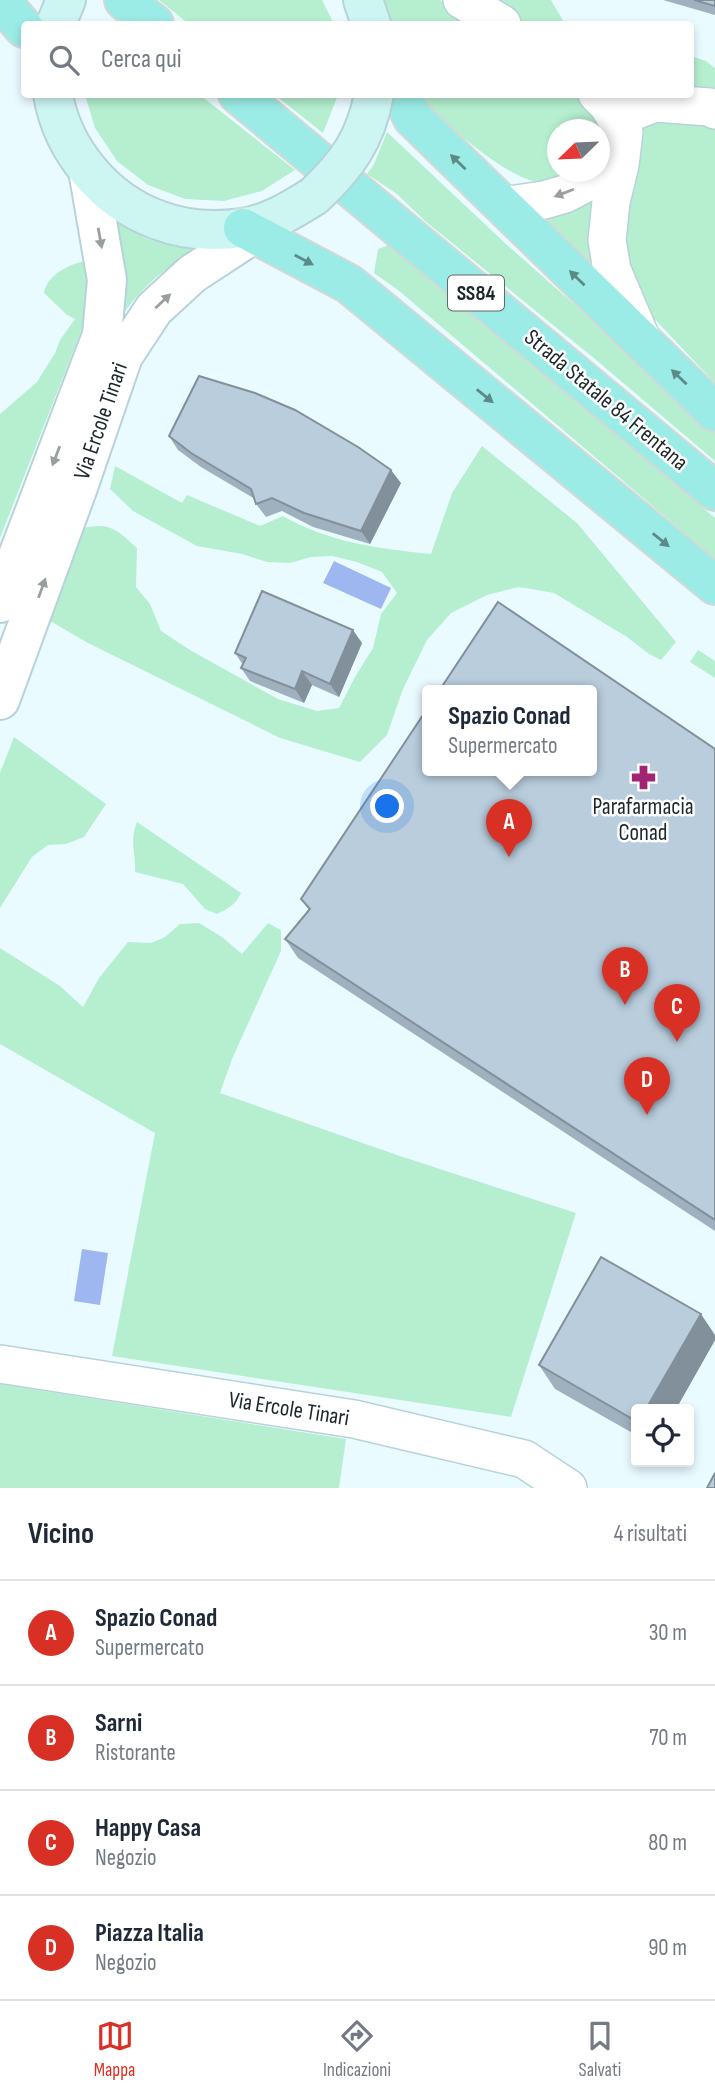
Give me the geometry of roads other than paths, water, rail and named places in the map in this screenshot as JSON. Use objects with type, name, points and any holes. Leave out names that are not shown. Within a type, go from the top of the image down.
[{"type":"main road","points":[[0,0],[21,24]]},
{"type":"main road","points":[[58,21],[65,0]]},
{"type":"main road","points":[[124,0],[150,21]]},
{"type":"main road","points":[[363,0],[371,21]]},
{"type":"main road","name":"Via Ercole Tinari","points":[[54,98],[66,136],[88,170],[119,200],[158,220],[200,230],[249,231],[304,202],[339,172],[358,144],[371,112],[373,98]]},
{"type":"main road","name":"Strada Statale 84 Frentana","points":[[243,98],[715,491]]},
{"type":"main road","points":[[407,106],[503,206],[715,412]]},
{"type":"main road","points":[[249,231],[349,284],[715,585]]},
{"type":"street","points":[[462,0],[497,21]]},
{"type":"street","points":[[606,106],[655,103],[709,107],[715,110]]},
{"type":"street","points":[[606,106],[624,132],[611,202],[607,240],[609,256],[619,289],[643,342]]},
{"type":"street","points":[[503,206],[565,194],[620,165]]},
{"type":"street","name":"Via Ercole Tinari","points":[[0,603],[102,335],[107,280],[88,170]]},
{"type":"street","name":"Via Ercole Tinari","points":[[0,700],[65,525],[123,356],[154,309],[192,274],[249,231]]},
{"type":"street","name":"Via Ercole Tinari","points":[[0,1364],[354,1419],[524,1459],[568,1488]]},
{"type":"water","points":[[334,561],[391,588],[381,609],[323,583]]},
{"type":"water","points":[[82,1249],[108,1253],[100,1305],[74,1301]]},
{"type":"place","name":"Parafarmacia Conad","points":[[643,777]]},
{"type":"place","name":"Spazio Conad","points":[[509,857]]},
{"type":"place","name":"Sarni","points":[[625,1005]]},
{"type":"place","name":"Happy Casa","points":[[677,1042]]},
{"type":"place","name":"Piazza Italia","points":[[647,1115]]}]
